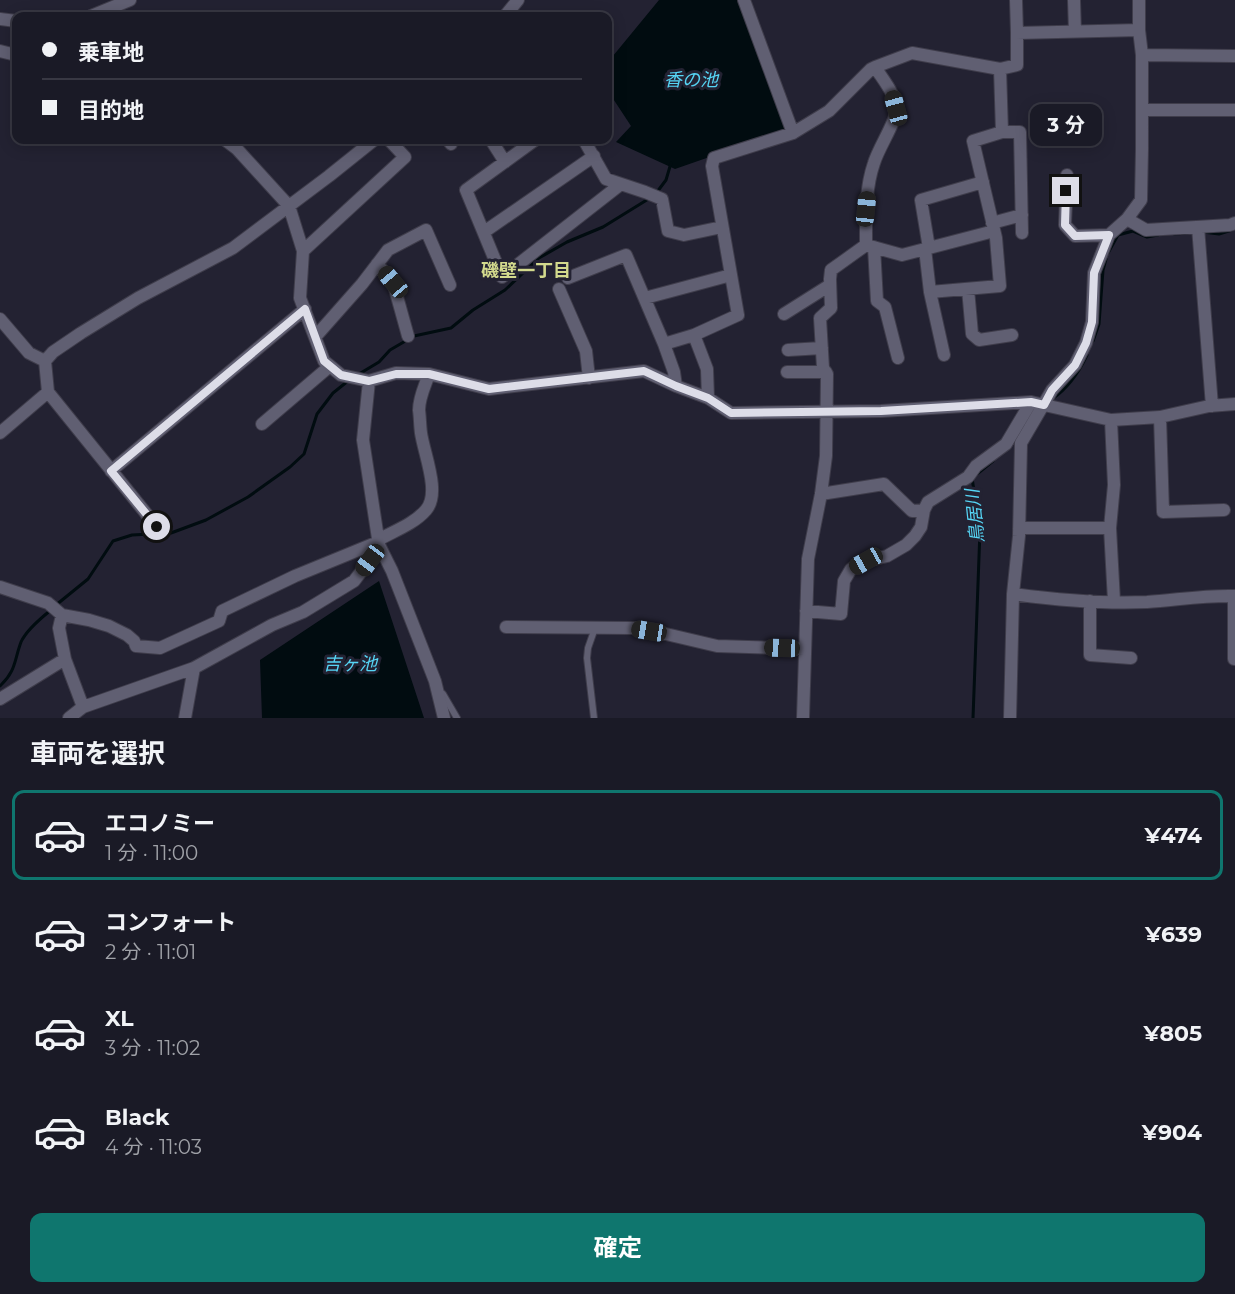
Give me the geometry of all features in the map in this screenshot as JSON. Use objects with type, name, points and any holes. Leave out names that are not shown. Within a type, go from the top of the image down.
[{"type":"street","points":[[101,12],[130,0]]},
{"type":"street","points":[[508,12],[518,0]]},
{"type":"street","points":[[744,0],[793,133]]},
{"type":"street","points":[[664,344],[694,335],[738,315],[712,166],[714,158],[793,133],[829,111],[871,69],[912,53],[1000,69],[1017,65],[1016,0]]},
{"type":"street","points":[[1074,0],[1075,32]]},
{"type":"street","points":[[806,611],[841,614],[844,580],[851,569],[866,561],[887,556],[915,536],[921,527],[928,502],[968,477],[976,466],[1006,444],[1037,404],[1075,365],[1086,343],[1092,322],[1094,273],[1109,235],[1127,219],[1141,200],[1142,55],[1139,0]]},
{"type":"street","points":[[1017,33],[1139,30]]},
{"type":"street","points":[[1142,55],[1235,56]]},
{"type":"street","points":[[875,67],[892,95],[896,115],[873,164],[866,209],[877,301],[885,307],[898,358]]},
{"type":"street","points":[[1000,69],[1002,132]]},
{"type":"street","points":[[1142,110],[1235,110]]},
{"type":"street","points":[[930,292],[1000,286],[993,227],[974,141],[1002,132],[1020,132],[1022,233]]},
{"type":"street","points":[[230,144],[289,206],[303,251],[300,298],[324,361],[341,375],[369,381],[396,374],[429,374],[489,389],[644,371],[708,398],[731,413],[881,411],[1037,404],[1111,420],[1160,417],[1212,406],[1235,404]]},
{"type":"street","points":[[157,527],[48,392],[45,361],[53,352],[81,333],[138,298],[232,248],[369,144]]},
{"type":"street","points":[[303,251],[405,157],[393,144]]},
{"type":"street","points":[[494,144],[505,162]]},
{"type":"street","points":[[530,144],[466,190],[502,277],[621,184]]},
{"type":"street","points":[[586,144],[606,179],[662,199],[668,231],[684,235],[722,227]]},
{"type":"street","points":[[484,232],[594,156]]},
{"type":"street","points":[[1067,175],[1065,225],[1075,236],[1109,235]]},
{"type":"street","points":[[944,355],[930,292],[921,200],[983,182]]},
{"type":"street","points":[[803,718],[808,559],[826,456],[827,374],[823,368],[820,318],[831,308],[831,270],[870,246],[902,255],[993,227],[1022,215]]},
{"type":"street","points":[[1127,219],[1146,230],[1235,223]]},
{"type":"street","points":[[1198,227],[1212,406]]},
{"type":"street","points":[[316,336],[362,284],[388,250],[426,231],[450,285]]},
{"type":"street","points":[[568,278],[626,255],[664,344],[674,372],[676,386]]},
{"type":"street","points":[[377,264],[393,282],[408,336]]},
{"type":"street","points":[[645,298],[731,275]]},
{"type":"street","points":[[784,314],[830,285]]},
{"type":"street","points":[[559,289],[586,351],[590,378]]},
{"type":"street","points":[[968,289],[972,334],[979,340],[1012,335]]},
{"type":"street","points":[[111,471],[305,309]]},
{"type":"street","points":[[0,319],[29,353],[45,361]]},
{"type":"street","points":[[694,335],[707,369],[708,398]]},
{"type":"street","points":[[788,350],[822,348]]},
{"type":"street","points":[[262,424],[330,366]]},
{"type":"street","points":[[787,372],[826,372]]},
{"type":"street","points":[[0,587],[48,603],[62,615],[109,626],[127,635],[136,646],[160,648],[219,621],[222,611],[295,576],[378,542],[416,519],[428,508],[432,495],[432,482],[421,433],[419,407],[429,374]]},
{"type":"street","points":[[369,381],[363,440],[378,542],[392,571],[435,681],[444,718]]},
{"type":"street","points":[[0,433],[48,392]]},
{"type":"street","points":[[1010,718],[1013,594],[1019,528],[1021,443],[1037,404]]},
{"type":"street","points":[[1160,417],[1163,512],[1224,510]]},
{"type":"street","points":[[1111,420],[1114,485],[1110,528],[1114,601]]},
{"type":"street","points":[[820,494],[884,484],[912,511],[924,510]]},
{"type":"street","points":[[1019,528],[1110,528]]},
{"type":"street","points":[[69,718],[83,708],[194,668],[272,624],[303,612],[340,591],[354,581],[370,560],[378,542]]},
{"type":"street","points":[[1013,594],[1063,601],[1147,602],[1216,595],[1234,596],[1234,659]]},
{"type":"street","points":[[1090,601],[1090,656],[1131,658]]},
{"type":"street","points":[[62,615],[59,628],[65,659],[83,708]]},
{"type":"street","points":[[506,627],[633,628],[717,646],[804,649]]},
{"type":"street","points":[[0,699],[65,659]]},
{"type":"street","points":[[185,718],[194,668]]},
{"type":"lane","points":[[594,718],[587,658],[595,628]]},
{"type":"lane","points":[[435,681],[457,718]]},
{"type":"water","name":"香の池","points":[[659,0],[744,0],[787,130],[675,169],[616,142],[631,126],[612,97],[612,57]]},
{"type":"water","name":"吉ヶ池","points":[[379,581],[424,718],[262,718],[260,660]]},
{"type":"waterway","points":[[657,192],[666,180],[671,163]]},
{"type":"waterway","points":[[359,374],[379,362],[390,350],[414,336],[451,328],[473,310],[505,290],[539,258],[567,242],[603,227],[650,198]]},
{"type":"waterway","name":"鳥居川","points":[[1203,232],[1219,234],[1232,230]]},
{"type":"waterway","name":"鳥居川","points":[[1108,253],[1118,235],[1133,231],[1147,237],[1158,235]]},
{"type":"waterway","name":"鳥居川","points":[[1174,234],[1188,233]]},
{"type":"waterway","name":"鳥居川","points":[[1093,341],[1099,324],[1103,270],[1106,259]]},
{"type":"waterway","name":"鳥居川","points":[[1052,399],[1073,379],[1087,355]]},
{"type":"waterway","points":[[56,605],[88,579],[113,541],[132,535],[171,533],[206,520],[248,497],[290,467],[304,454],[317,414],[333,393],[348,381]]},
{"type":"waterway","name":"鳥居川","points":[[977,474],[993,461]]},
{"type":"waterway","name":"鳥居川","points":[[972,478],[980,530],[973,718]]},
{"type":"waterway","points":[[0,686],[12,670],[23,638],[51,610]]},
{"type":"district","name":"磯壁一丁目","points":[[526,271]]},
{"type":"route","points":[[157,527],[111,471],[305,309],[324,361],[341,375],[369,381],[396,374],[429,374],[489,389],[644,371],[708,398],[731,413],[881,411],[1031,402],[1044,405],[1052,390],[1075,365],[1086,343],[1092,322],[1094,273],[1109,235],[1075,236],[1065,225],[1066,191]]}]
